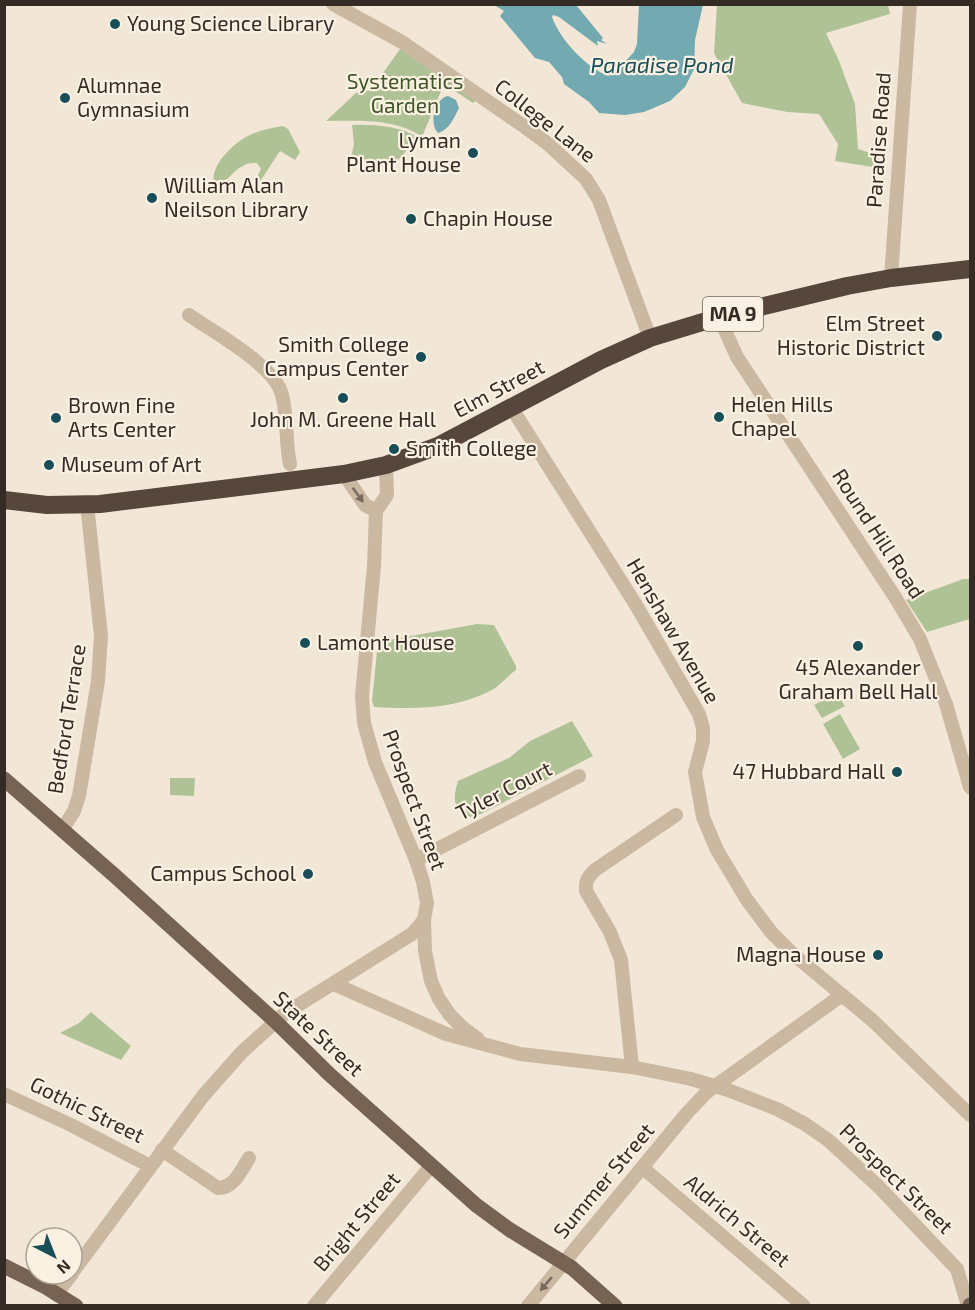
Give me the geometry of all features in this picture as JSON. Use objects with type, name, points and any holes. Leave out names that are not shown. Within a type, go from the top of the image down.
[{"type":"highway","name":"Elm Street","points":[[4,500],[47,505],[87,504],[344,474],[386,465],[438,446],[602,360],[650,338],[719,317],[848,286],[891,278],[970,269]]},
{"type":"main road","name":"State Street","points":[[4,779],[275,1022],[431,1166],[501,1224],[564,1262],[615,1305]]},
{"type":"main road","points":[[4,1266],[76,1305]]},
{"type":"street","name":"College Lane","points":[[333,4],[381,30],[441,69],[548,144],[586,179],[599,200],[650,338]]},
{"type":"street","name":"Paradise Road","points":[[891,278],[910,4]]},
{"type":"street","points":[[189,315],[254,360],[279,387],[284,405],[286,448],[290,464]]},
{"type":"street","name":"Round Hill Road","points":[[719,317],[737,357],[895,597],[920,639],[946,704],[970,788]]},
{"type":"street","name":"Henshaw Avenue","points":[[512,407],[636,605],[699,714],[703,728],[703,741],[695,772],[704,817],[717,850],[747,900],[771,932],[793,954],[880,1028],[970,1115]]},
{"type":"street","name":"Prospect Street","points":[[386,465],[387,495],[376,511],[374,567],[362,696],[363,714],[375,762],[423,882],[427,903],[424,920],[426,961],[431,981],[450,1015],[464,1028],[488,1044]]},
{"type":"street","points":[[344,474],[365,505],[376,511]]},
{"type":"street","name":"Bedford Terrace","points":[[62,830],[74,811],[79,796],[100,658],[100,621],[87,504]]},
{"type":"street","name":"Tyler Court","points":[[416,860],[579,776]]},
{"type":"street","points":[[632,1067],[621,960],[610,932],[586,891],[586,885],[595,870],[676,815]]},
{"type":"street","points":[[84,1257],[162,1150],[221,1075],[275,1022],[412,934],[424,920]]},
{"type":"street","name":"Prospect Street","points":[[334,984],[446,1034],[526,1055],[632,1067],[715,1086],[754,1099],[805,1124],[854,1161],[957,1269],[969,1305]]},
{"type":"street","name":"Summer Street","points":[[528,1305],[687,1113],[715,1086],[842,995]]},
{"type":"street","name":"Gothic Street","points":[[4,1094],[71,1125],[150,1166]]},
{"type":"street","points":[[162,1150],[218,1188],[225,1188],[232,1183],[249,1158]]},
{"type":"street","name":"Bright Street","points":[[317,1304],[431,1166]]},
{"type":"street","name":"Aldrich Street","points":[[643,1168],[804,1305]]},
{"type":"street","points":[[57,1293],[63,1286]]},
{"type":"green space","points":[[717,5],[888,5],[890,14],[826,33],[855,104],[858,149],[879,156],[879,168],[835,161],[838,144],[819,114],[787,112],[742,103],[714,53]]},
{"type":"green space","name":"Systematics Garden","points":[[400,49],[476,100],[473,103],[444,84],[422,137],[400,126],[376,122],[326,121],[356,93],[371,90]]},
{"type":"green space","points":[[352,125],[386,126],[403,130],[417,137],[401,157],[390,165],[383,166],[351,158],[354,144]]},
{"type":"green space","points":[[283,126],[288,129],[300,152],[295,160],[280,151],[257,186],[254,183],[261,169],[257,163],[250,163],[239,168],[226,180],[214,182],[215,169],[235,145],[254,133]]},
{"type":"green space","points":[[963,579],[970,579],[970,619],[927,632],[906,600]]},
{"type":"green space","points":[[477,624],[494,625],[516,666],[516,670],[497,686],[476,697],[447,705],[418,708],[374,707],[372,701],[378,642]]},
{"type":"green space","points":[[836,693],[845,706],[822,718],[814,705]]},
{"type":"green space","points":[[840,714],[860,749],[843,759],[823,724]]},
{"type":"green space","points":[[572,721],[593,756],[473,818],[458,808],[455,794],[458,781],[509,758],[530,741]]},
{"type":"green space","points":[[170,778],[195,778],[194,796],[170,795]]},
{"type":"green space","points":[[91,1012],[131,1046],[121,1060],[60,1033],[79,1023]]},
{"type":"water","name":"Paradise Pond","points":[[494,5],[576,5],[603,38],[601,40],[607,44],[597,41],[598,46],[559,17],[553,15],[552,17],[566,42],[580,57],[596,70],[607,73],[606,75],[609,76],[634,52],[637,44],[639,5],[703,5],[695,40],[694,69],[685,87],[670,101],[644,112],[625,115],[599,113],[589,102],[564,84],[562,77],[549,62],[535,58],[500,16],[504,11]]},
{"type":"water","points":[[448,96],[456,100],[459,108],[448,126],[438,133],[435,129],[434,112],[439,102]]},
{"type":"place","name":"Young Science Library","points":[[115,24]]},
{"type":"place","name":"Alumnae Gymnasium","points":[[65,98]]},
{"type":"place","name":"Lyman Plant House","points":[[473,153]]},
{"type":"place","name":"William Alan Neilson Library","points":[[152,198]]},
{"type":"place","name":"Chapin House","points":[[411,219]]},
{"type":"place","name":"Elm Street Historic District","points":[[937,336]]},
{"type":"place","name":"Smith College Campus Center","points":[[421,357]]},
{"type":"place","name":"John M. Greene Hall","points":[[343,398]]},
{"type":"place","name":"Helen Hills Chapel","points":[[719,417]]},
{"type":"place","name":"Brown Fine Arts Center","points":[[56,418]]},
{"type":"place","name":"Smith College","points":[[394,449]]},
{"type":"place","name":"Museum of Art","points":[[49,465]]},
{"type":"place","name":"Lamont House","points":[[305,643]]},
{"type":"place","name":"45 Alexander Graham Bell Hall","points":[[858,646]]},
{"type":"place","name":"47 Hubbard Hall","points":[[897,772]]},
{"type":"place","name":"Campus School","points":[[308,874]]},
{"type":"place","name":"Magna House","points":[[878,955]]}]
